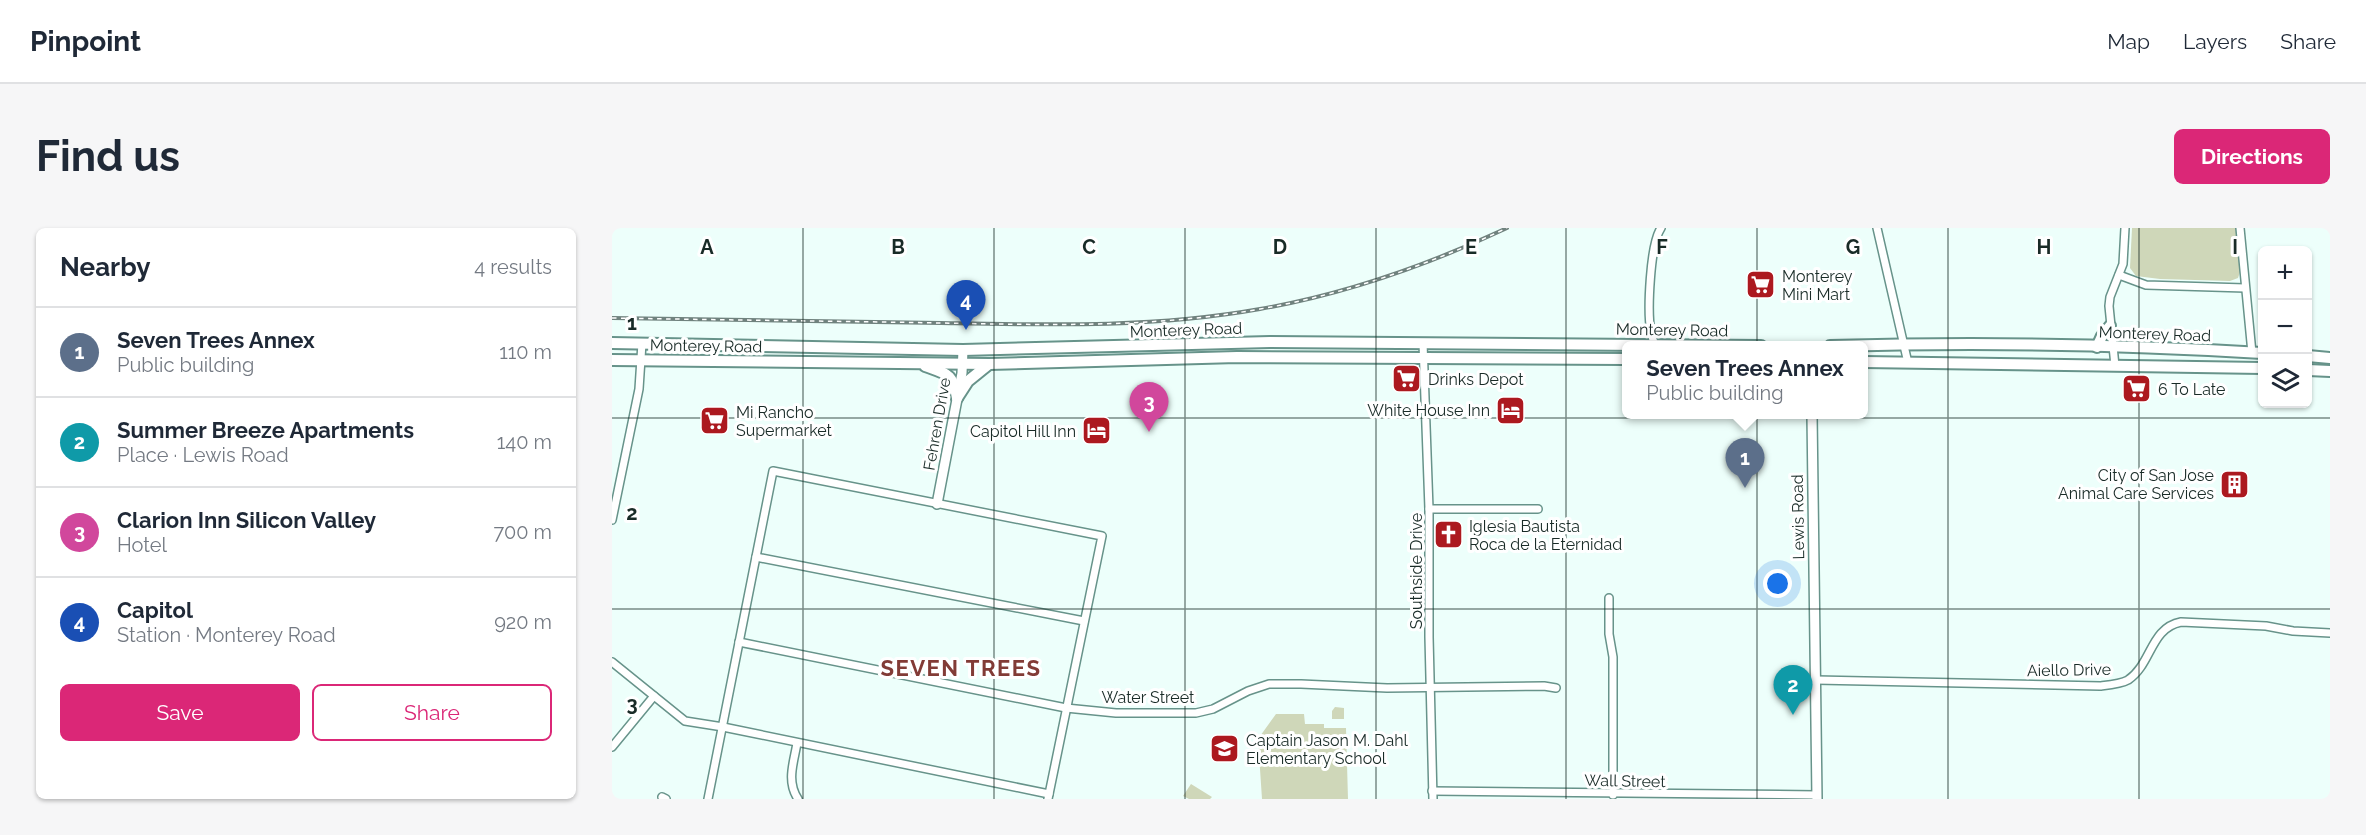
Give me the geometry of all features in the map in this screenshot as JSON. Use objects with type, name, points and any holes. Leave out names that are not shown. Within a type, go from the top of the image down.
[{"type":"main road","points":[[2097,347],[2110,326]]},
{"type":"main road","name":"Monterey Road","points":[[612,343],[963,350],[1210,344],[1622,345]]},
{"type":"main road","points":[[1210,344],[1211,358]]},
{"type":"main road","name":"Monterey Road","points":[[1868,344],[2097,347],[2257,353]]},
{"type":"main road","points":[[2312,356],[2330,358]]},
{"type":"main road","name":"Monterey Road","points":[[612,360],[989,364],[1211,358],[1622,359]]},
{"type":"main road","name":"Monterey Road","points":[[1868,362],[2258,368]]},
{"type":"main road","points":[[920,363],[950,376],[954,381],[957,398]]},
{"type":"main road","points":[[957,398],[968,381],[989,364]]},
{"type":"main road","points":[[2312,370],[2330,371]]},
{"type":"street","points":[[1654,341],[1651,332],[1651,256],[1653,243],[1661,228]]},
{"type":"street","points":[[1876,228],[1908,363]]},
{"type":"street","points":[[2115,366],[2109,302],[2123,264],[2126,228]]},
{"type":"street","points":[[2240,228],[2245,288],[2257,353]]},
{"type":"street","points":[[2119,275],[2145,285],[2245,288]]},
{"type":"street","points":[[612,520],[639,389],[642,343]]},
{"type":"street","name":"Southside Drive","points":[[1424,343],[1429,509],[1432,795]]},
{"type":"street","name":"Fehren Drive","points":[[937,504],[957,398],[963,350]]},
{"type":"street","name":"Lewis Road","points":[[1812,419],[1817,797]]},
{"type":"street","points":[[612,662],[685,721],[723,727],[1049,796],[1102,536],[773,471],[740,642],[723,727],[708,799]]},
{"type":"street","points":[[1429,509],[1538,509]]},
{"type":"street","points":[[756,557],[1084,621]]},
{"type":"street","points":[[1609,598],[1609,634],[1613,657],[1613,795]]},
{"type":"street","name":"Aiello Drive","points":[[1816,680],[2100,686],[2127,681],[2142,666],[2161,632],[2170,624],[2181,622],[2266,626],[2293,631],[2330,633]]},
{"type":"street","name":"Water Street","points":[[740,642],[1066,708],[1116,712],[1189,713],[1213,709],[1248,691],[1269,684],[1387,688],[1430,686],[1556,688]]},
{"type":"street","points":[[612,747],[654,696]]},
{"type":"street","points":[[797,743],[791,776],[792,787],[798,799]]},
{"type":"street","name":"Wall Street","points":[[1432,795],[1817,797]]},
{"type":"green space","points":[[2132,228],[2236,228],[2240,272],[2238,278],[2230,281],[2136,276],[2130,268]]},
{"type":"green space","points":[[1335,707],[1344,708],[1344,719],[1332,719],[1332,711]]},
{"type":"green space","points":[[1276,714],[1304,714],[1305,724],[1324,724],[1324,728],[1346,728],[1348,799],[1262,799],[1258,739]]},
{"type":"green space","points":[[1191,784],[1212,797],[1210,799],[1189,799],[1183,796]]},
{"type":"railway","points":[[612,318],[1101,324],[1220,315],[1292,303],[1355,287],[1417,266],[1507,228]]},
{"type":"place","name":"Monterey Mini Mart","points":[[1761,285]]},
{"type":"place","name":"Capitol","points":[[966,330]]},
{"type":"place","name":"Drinks Depot","points":[[1407,379]]},
{"type":"place","name":"6 To Late","points":[[2137,389]]},
{"type":"place","name":"White House Inn","points":[[1511,410]]},
{"type":"place","name":"Mi Rancho Supermarket","points":[[715,421]]},
{"type":"place","name":"Capitol Hill Inn","points":[[1097,431]]},
{"type":"place","name":"Clarion Inn Silicon Valley","points":[[1149,432]]},
{"type":"place","name":"City of San Jose Animal Care Services","points":[[2235,484]]},
{"type":"place","name":"Seven Trees Annex","points":[[1745,488]]},
{"type":"place","name":"Iglesia Bautista Roca de la Eternidad","points":[[1448,535]]},
{"type":"place","name":"Summer Breeze Apartments","points":[[1793,715]]},
{"type":"place","name":"Captain Jason M. Dahl Elementary School","points":[[1225,749]]},
{"type":"district","name":"SEVEN TREES","points":[[961,668]]}]
